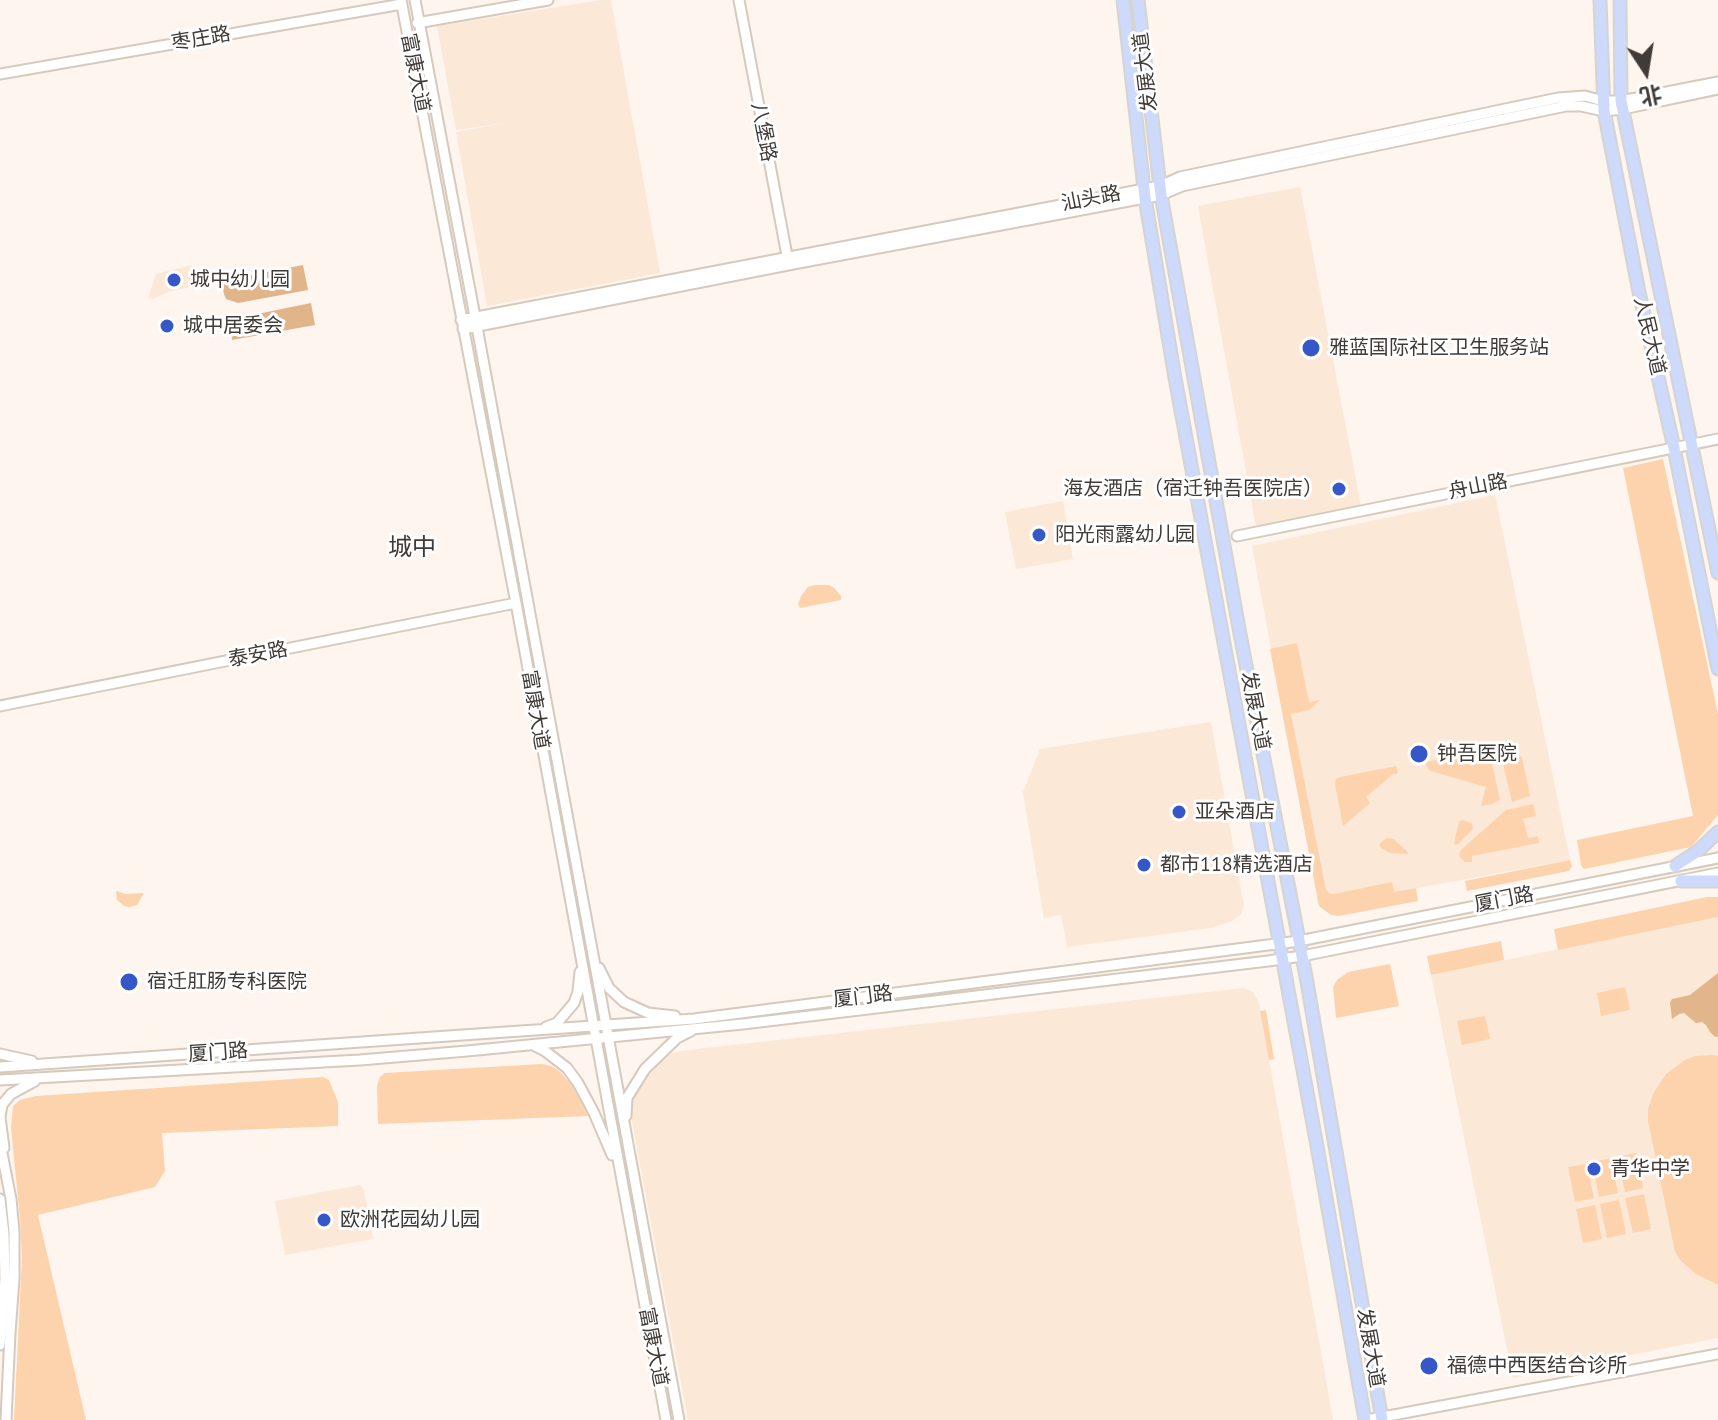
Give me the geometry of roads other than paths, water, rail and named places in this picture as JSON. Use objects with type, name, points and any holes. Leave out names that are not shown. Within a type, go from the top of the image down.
[{"type":"main road","name":"发展大道","points":[[1123,0],[1145,194],[1175,378],[1366,1420]]},
{"type":"main road","name":"发展大道","points":[[1138,0],[1161,190],[1240,634],[1302,956],[1382,1419]]},
{"type":"main road","name":"人民大道","points":[[1600,0],[1603,106],[1718,669]]},
{"type":"main road","name":"人民大道","points":[[1620,0],[1622,105],[1718,573]]},
{"type":"main road","points":[[1675,866],[1698,851],[1718,832]]},
{"type":"main road","points":[[1681,881],[1718,881]]},
{"type":"street","name":"富康大道","points":[[415,0],[679,1420]]},
{"type":"street","points":[[406,25],[548,0]]},
{"type":"street","name":"八堡路","points":[[739,0],[788,261]]},
{"type":"street","name":"富康大道","points":[[401,2],[516,603],[666,1420]]},
{"type":"street","name":"枣庄路","points":[[0,74],[401,2]]},
{"type":"street","name":"汕头路","points":[[1622,105],[1718,82]]},
{"type":"street","name":"汕头路","points":[[462,325],[1145,194],[1161,190],[1180,177],[1558,98],[1585,96],[1603,106],[1622,105],[1718,89]]},
{"type":"street","name":"舟山路","points":[[1237,536],[1718,439]]},
{"type":"street","name":"泰安路","points":[[0,706],[516,603]]},
{"type":"street","name":"厦门路","points":[[0,1080],[360,1060],[607,1038],[696,1023],[1299,941],[1718,858]]},
{"type":"street","name":"厦门路","points":[[0,1067],[605,1026],[743,1024],[1283,960],[1718,873]]},
{"type":"street","points":[[592,952],[609,988],[624,1002],[648,1013],[696,1023]]},
{"type":"street","points":[[535,1031],[557,1023],[574,1003],[578,992],[580,953]]},
{"type":"street","points":[[632,1171],[627,1098],[653,1059],[696,1023]]},
{"type":"street","points":[[532,1045],[560,1061],[578,1083],[605,1136],[620,1175]]},
{"type":"street","points":[[0,1054],[52,1064]]},
{"type":"street","points":[[6,1420],[14,1232],[0,1117],[6,1098],[31,1082],[54,1076]]},
{"type":"street","points":[[0,1143],[7,1178]]},
{"type":"street","points":[[0,1199],[5,1279],[0,1345]]},
{"type":"street","points":[[1366,1420],[1718,1354]]},
{"type":"place","name":"城中幼儿园","points":[[174,280]]},
{"type":"place","name":"城中居委会","points":[[167,326]]},
{"type":"place","name":"雅蓝国际社区卫生服务站","points":[[1311,348]]},
{"type":"place","name":"海友酒店（宿迁钟吾医院店）","points":[[1339,489]]},
{"type":"place","name":"阳光雨露幼儿园","points":[[1039,535]]},
{"type":"place","name":"钟吾医院","points":[[1419,754]]},
{"type":"place","name":"亚朵酒店","points":[[1179,812]]},
{"type":"place","name":"都市118精选酒店","points":[[1144,865]]},
{"type":"place","name":"宿迁肛肠专科医院","points":[[129,982]]},
{"type":"place","name":"青华中学","points":[[1594,1169]]},
{"type":"place","name":"欧洲花园幼儿园","points":[[324,1220]]},
{"type":"place","name":"福德中西医结合诊所","points":[[1429,1366]]},
{"type":"district","name":"城中","points":[[412,548]]}]
